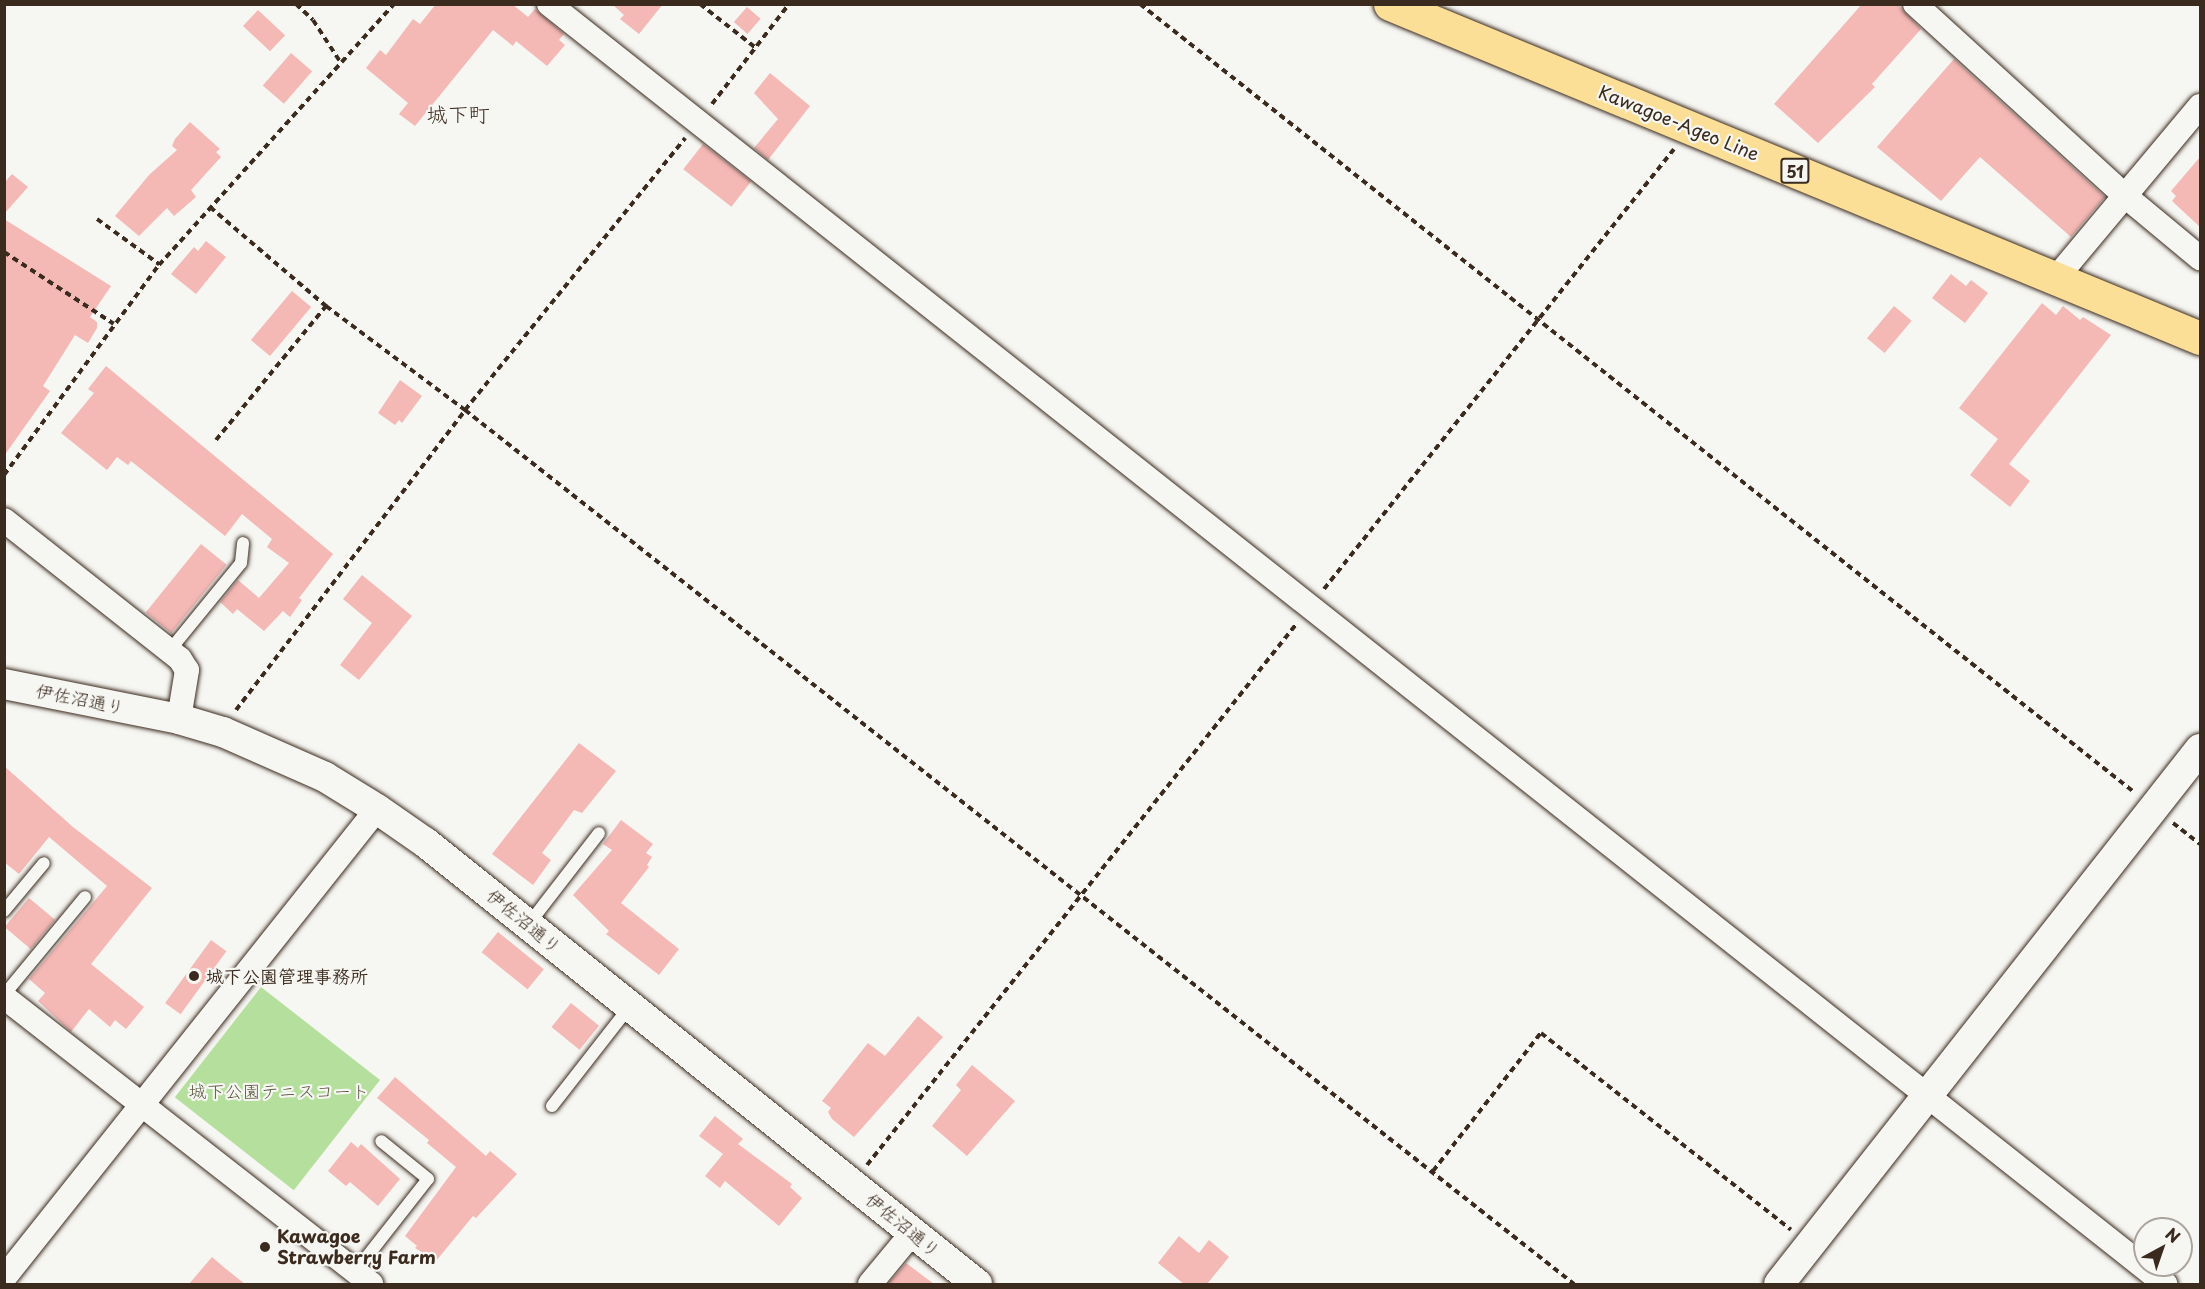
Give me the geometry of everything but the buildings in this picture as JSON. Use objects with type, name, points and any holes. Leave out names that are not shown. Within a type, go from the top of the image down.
[{"type":"main road","name":"Kawagoe-Ageo Line","points":[[1391,5],[2057,277],[2200,338]]},
{"type":"street","points":[[549,4],[2165,1284]]},
{"type":"street","points":[[1915,4],[2124,195],[2200,258]]},
{"type":"street","points":[[2057,277],[2200,106]]},
{"type":"street","points":[[4,519],[170,650],[187,670],[179,719]]},
{"type":"street","name":"伊佐沼通り","points":[[4,684],[179,719],[224,732],[325,777],[377,809],[426,843],[977,1284]]},
{"type":"street","points":[[1779,1284],[2200,749]]},
{"type":"street","points":[[4,1278],[377,809]]},
{"type":"street","points":[[4,996],[141,1106],[363,1278]]},
{"type":"street","points":[[870,1284],[912,1233]]},
{"type":"lane","points":[[170,650],[241,563],[243,543]]},
{"type":"lane","points":[[528,925],[599,833]]},
{"type":"lane","points":[[4,911],[44,863]]},
{"type":"lane","points":[[4,996],[84,897]]},
{"type":"lane","points":[[552,1106],[630,1006]]},
{"type":"lane","points":[[363,1278],[428,1179],[381,1141]]},
{"type":"path","points":[[296,4],[313,21],[341,63]]},
{"type":"path","points":[[4,474],[159,265],[394,4]]},
{"type":"path","points":[[700,4],[756,48]]},
{"type":"path","points":[[224,732],[245,694],[465,410],[698,122],[789,4]]},
{"type":"path","points":[[1140,4],[1537,321],[2200,844]]},
{"type":"path","points":[[852,1184],[1690,128]]},
{"type":"path","points":[[210,207],[326,306],[465,410],[1574,1284]]},
{"type":"path","points":[[97,219],[159,265]]},
{"type":"path","points":[[4,252],[114,324]]},
{"type":"path","points":[[216,440],[326,306]]},
{"type":"path","points":[[1433,1171],[1541,1033],[1810,1246]]},
{"type":"green space","name":"城下公園テニスコート","points":[[261,987],[380,1080],[294,1190],[175,1097]]},
{"type":"place","name":"城下公園管理事務所","points":[[194,976]]},
{"type":"place","name":"Kawagoe Strawberry Farm","points":[[265,1247]]},
{"type":"district","name":"城下町","points":[[458,113]]}]
